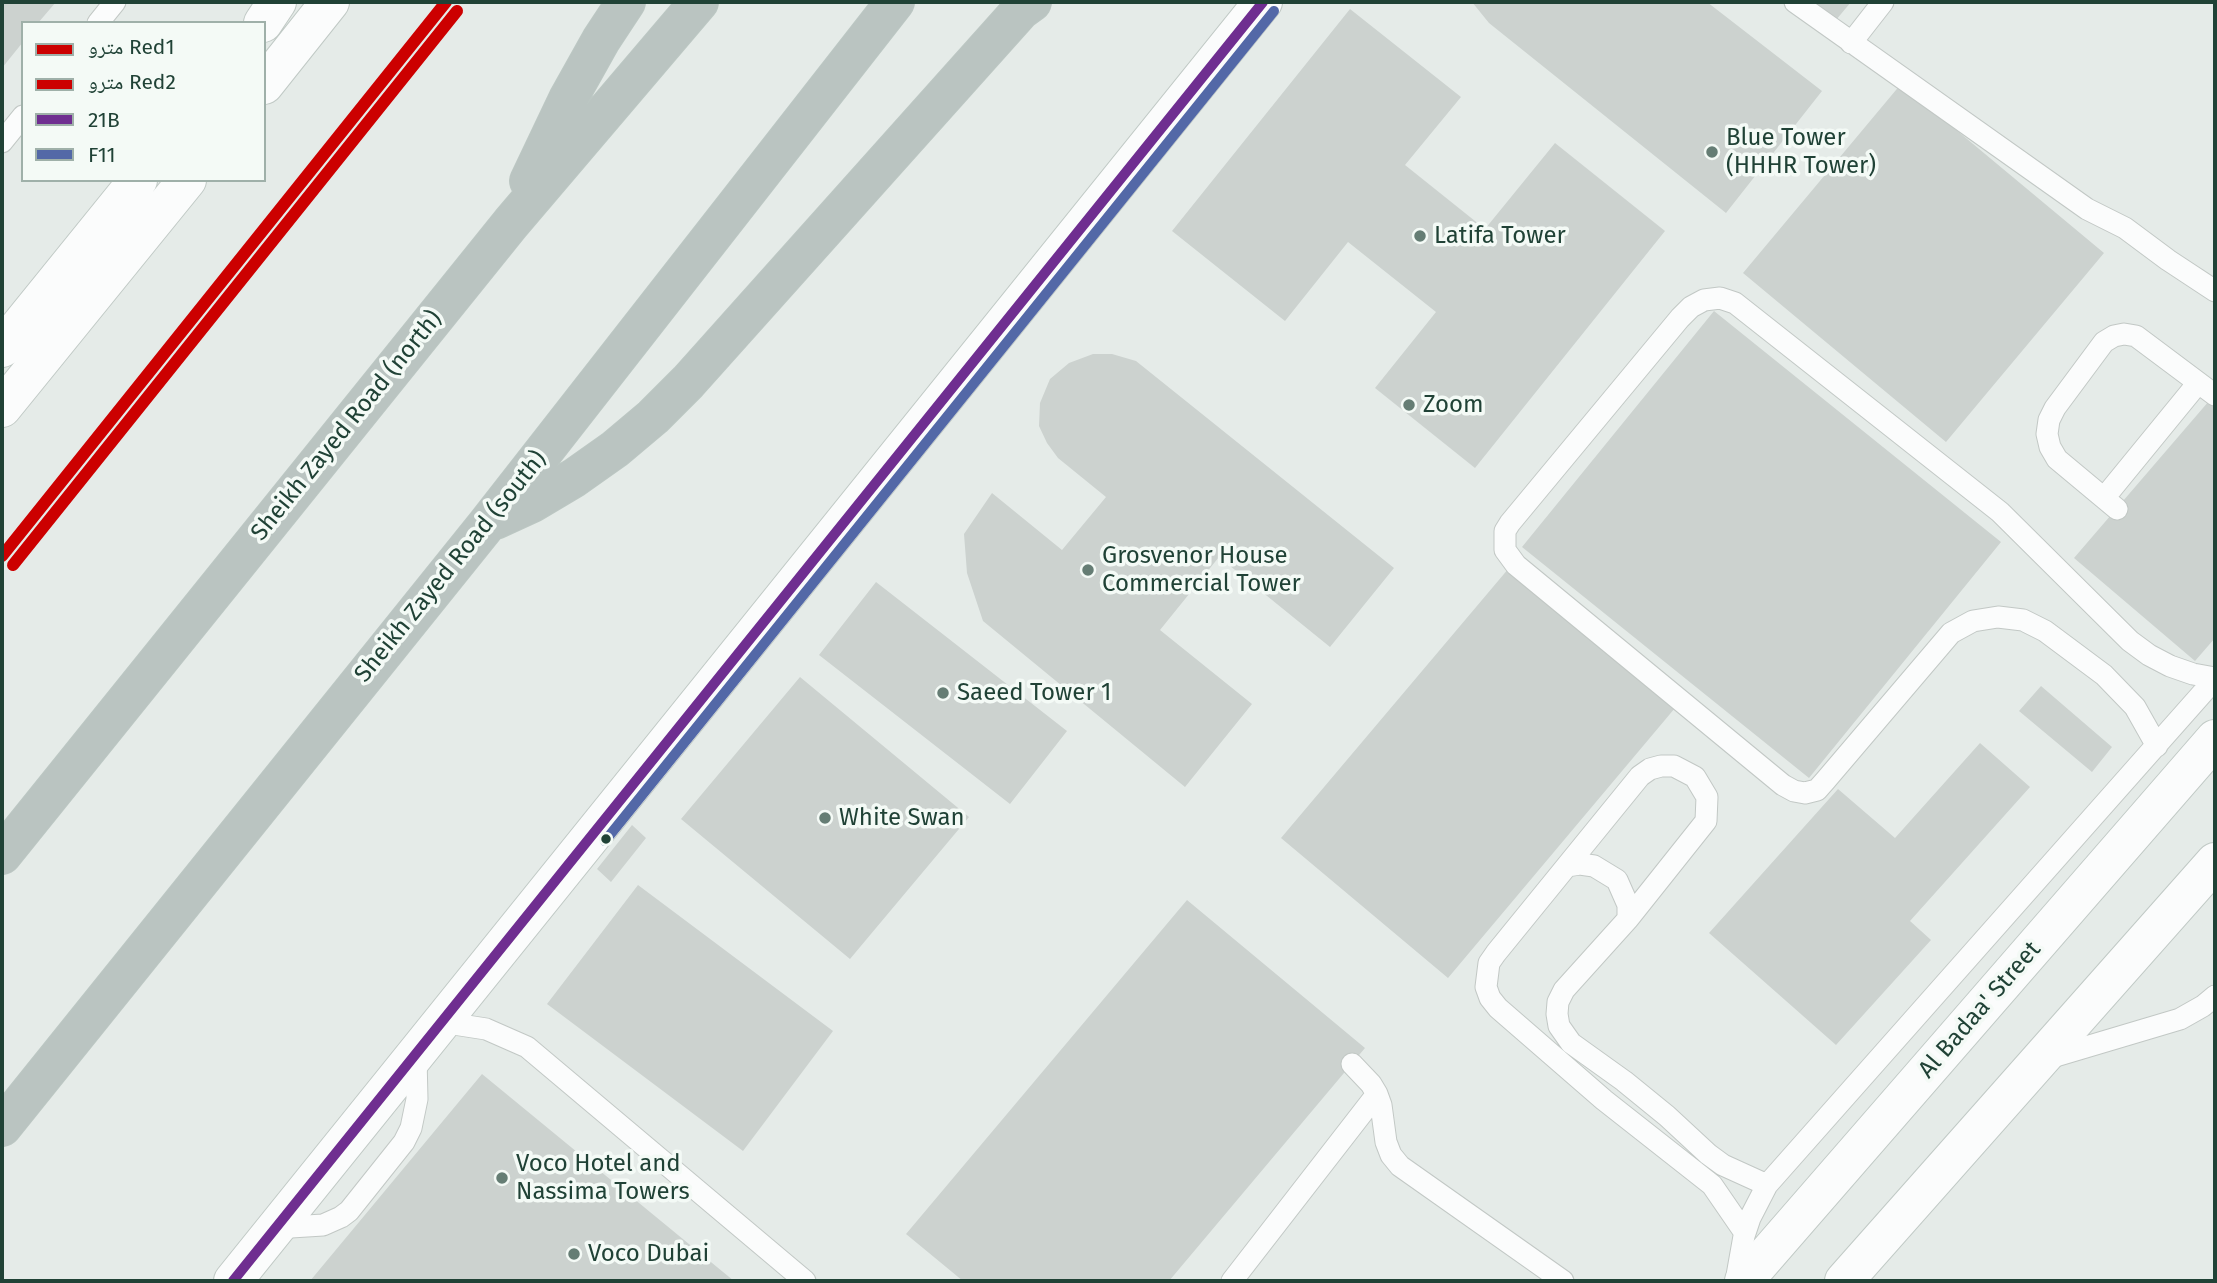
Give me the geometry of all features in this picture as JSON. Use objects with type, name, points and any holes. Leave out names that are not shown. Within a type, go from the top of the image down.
[{"type":"highway","points":[[511,223],[568,99],[626,2]]},
{"type":"highway","name":"Sheikh Zayed Road (north)","points":[[2,855],[511,223],[699,2]]},
{"type":"highway","name":"Sheikh Zayed Road (south)","points":[[2,1127],[487,524],[895,2]]},
{"type":"highway","points":[[487,524],[532,503],[575,478],[653,417],[688,382],[1014,18],[1032,2]]},
{"type":"street","points":[[264,21],[277,2]]},
{"type":"street","points":[[266,82],[330,2]]},
{"type":"street","points":[[247,1274],[275,1228],[1263,2]]},
{"type":"street","points":[[2,348],[136,182]]},
{"type":"street","points":[[2,408],[185,182]]},
{"type":"street","name":"Al Badaa' Street","points":[[1744,1281],[2215,738]]},
{"type":"street","points":[[1844,1281],[2215,862]]},
{"type":"lane","points":[[100,21],[115,2]]},
{"type":"lane","points":[[1795,2],[2087,209],[2124,228],[2215,291]]},
{"type":"lane","points":[[1851,43],[1883,2]]},
{"type":"lane","points":[[2,142],[21,118]]},
{"type":"lane","points":[[2157,746],[2135,708],[2104,674],[2045,631],[2023,620],[1998,617],[1973,621],[1951,633],[1817,790],[1805,793],[1794,791],[1783,785],[1516,565],[1505,550],[1505,531],[1690,307],[1704,300],[1720,298],[1741,307],[2000,512],[2130,641],[2170,666],[2215,678]]},
{"type":"lane","points":[[2114,335],[2136,336],[2207,389],[2110,503],[2057,459],[2050,447],[2047,434],[2049,420],[2055,408],[2104,342],[2114,335]]},
{"type":"lane","points":[[1736,1281],[1749,1218],[1767,1185],[2215,678]]},
{"type":"lane","points":[[1745,1233],[1712,1185],[1604,1100],[1565,1050],[1559,1026],[1558,1002],[1564,990],[1628,919],[1706,821],[1707,797],[1695,777],[1674,766],[1661,766],[1640,776],[1489,963],[1486,987],[1498,1008],[1565,1050],[1635,1089],[1723,1165],[1767,1185]]},
{"type":"lane","points":[[1567,866],[1594,866],[1617,880],[1628,905],[1628,919]]},
{"type":"lane","points":[[2040,1060],[2180,1019],[2215,996]]},
{"type":"lane","points":[[441,1023],[486,1029],[527,1047],[805,1281]]},
{"type":"lane","points":[[1352,1064],[1377,1094],[1381,1105],[1385,1142],[1400,1166],[1555,1279]]},
{"type":"lane","points":[[1232,1281],[1377,1094]]},
{"type":"building","points":[[2,2],[56,2],[40,21],[21,21],[21,44],[2,68]]},
{"type":"building","name":"Blue Tower (HHHR Tower)","points":[[1472,2],[1707,2],[1822,91],[1726,213],[1489,23]]},
{"type":"building","points":[[1812,2],[1851,2],[1836,20]]},
{"type":"building","name":"Latifa Tower","points":[[1350,9],[1461,97],[1405,165],[1485,229],[1555,143],[1665,231],[1475,468],[1375,388],[1436,312],[1348,242],[1285,321],[1172,231]]},
{"type":"building","points":[[1901,84],[2104,253],[1946,442],[1743,273]]},
{"type":"building","points":[[1714,311],[2001,542],[1809,778],[1522,547]]},
{"type":"building","name":"Grosvenor House Commercial Tower","points":[[1093,354],[1112,354],[1136,361],[1394,568],[1330,647],[1219,557],[1160,630],[1252,704],[1185,787],[983,621],[967,573],[964,534],[992,493],[1062,550],[1106,497],[1058,458],[1039,426],[1040,403],[1050,379],[1069,363]]},
{"type":"building","points":[[2215,394],[2215,638],[2195,661],[2074,558]]},
{"type":"building","points":[[1509,568],[1675,708],[1448,978],[1281,838]]},
{"type":"building","name":"Saeed Tower 1","points":[[876,582],[1067,731],[1010,804],[819,655]]},
{"type":"building","name":"White Swan","points":[[800,677],[969,817],[850,959],[681,819]]},
{"type":"building","points":[[2041,686],[2112,747],[2092,772],[2019,711]]},
{"type":"building","points":[[1980,743],[2030,787],[1910,921],[1931,940],[1836,1045],[1709,933],[1838,789],[1895,838]]},
{"type":"building","points":[[632,825],[646,838],[611,882],[597,869]]},
{"type":"building","points":[[638,885],[833,1031],[743,1151],[547,1004]]},
{"type":"building","points":[[1187,900],[1365,1048],[1169,1281],[963,1281],[906,1234]]},
{"type":"building","name":"Voco Hotel and Nassima Towers","points":[[482,1074],[734,1281],[310,1281]]},
{"type":"metro line","name":"Red1","points":[[2,556],[446,2]]},
{"type":"metro line","name":"Red2","points":[[13,565],[457,11]]},
{"type":"transit line","name":"21B","points":[[233,1281],[1263,2]]},
{"type":"transit line","name":"F11","points":[[605,841],[1274,11]]},
{"type":"place","name":"Blue Tower (HHHR Tower)","points":[[1712,152]]},
{"type":"place","name":"Latifa Tower","points":[[1420,236]]},
{"type":"place","name":"Zoom","points":[[1409,405]]},
{"type":"place","name":"Grosvenor House Commercial Tower","points":[[1088,570]]},
{"type":"place","name":"Saeed Tower 1","points":[[943,693]]},
{"type":"place","name":"White Swan","points":[[825,818]]},
{"type":"place","name":"Voco Hotel and Nassima Towers","points":[[502,1178]]},
{"type":"place","name":"Voco Dubai","points":[[574,1254]]}]
